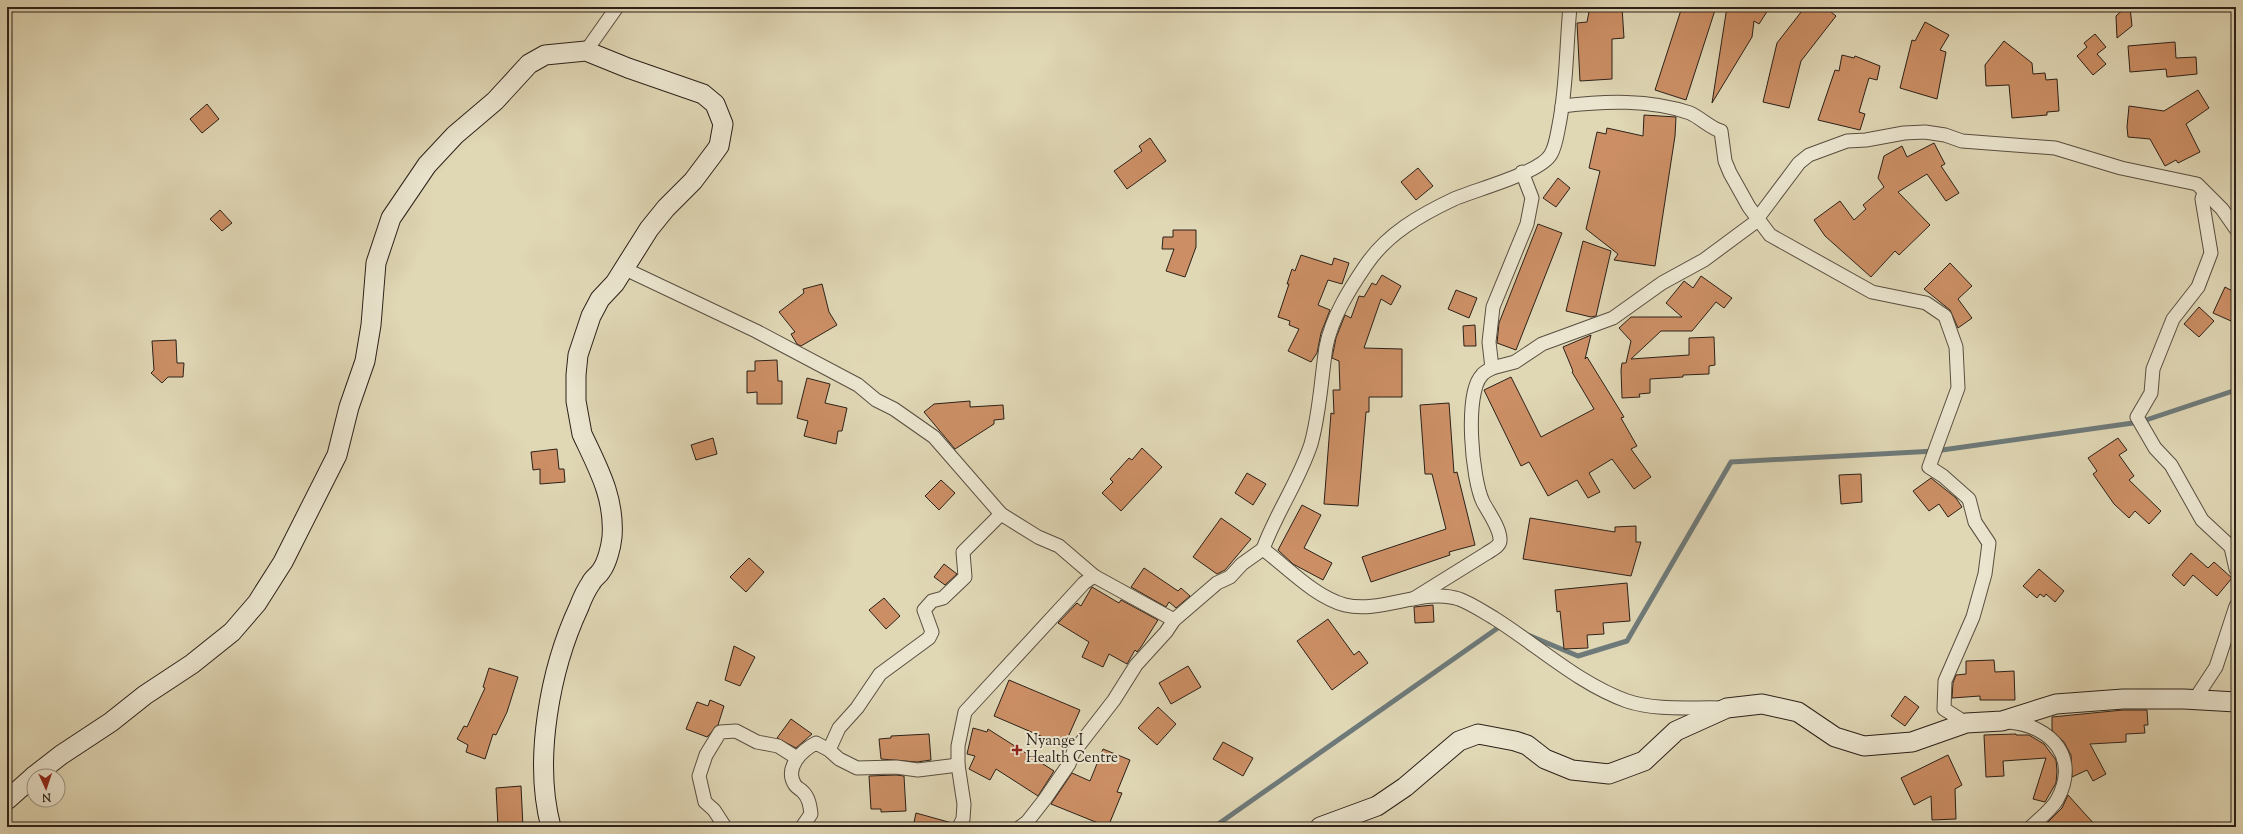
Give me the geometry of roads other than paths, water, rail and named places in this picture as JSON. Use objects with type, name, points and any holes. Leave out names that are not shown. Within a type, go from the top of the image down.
[{"type":"main road","points":[[44,768],[61,755],[111,722],[145,695],[192,664],[232,632],[257,603],[283,562],[336,455],[349,407],[365,361],[371,325],[376,263],[391,218],[427,165],[455,135],[495,101],[529,64],[546,55],[586,51],[628,68],[703,94],[714,104],[723,124],[719,146],[693,180],[666,208],[649,229],[623,268],[615,283],[600,299],[591,316],[578,355],[576,382],[580,424],[582,434],[608,492],[612,506],[612,538],[602,571],[591,582],[568,630],[551,695],[546,737],[545,778],[552,827]]},
{"type":"main road","points":[[1320,827],[1377,806],[1406,787],[1450,747],[1459,741],[1478,734],[1515,741],[1526,745],[1545,759],[1572,770],[1609,774],[1644,761],[1676,731],[1727,708],[1762,704],[1798,712],[1835,737],[1864,746],[1912,742],[1966,723],[2002,721],[2056,704],[2123,699],[2195,699],[2236,702]]},
{"type":"main road","points":[[7,800],[26,783]]},
{"type":"street","points":[[586,51],[617,7]]},
{"type":"street","points":[[1020,827],[1028,822],[1045,799],[1068,764],[1073,753],[1114,700],[1136,665],[1166,632],[1174,620],[1217,583],[1230,577],[1242,564],[1264,549],[1274,523],[1291,492],[1310,446],[1318,416],[1327,346],[1333,326],[1347,293],[1366,264],[1397,230],[1456,198],[1497,184],[1533,168],[1550,156],[1565,90],[1570,7]]},
{"type":"street","points":[[1562,106],[1613,102],[1658,105],[1691,114],[1714,129],[1722,131],[1725,161],[1749,207],[1770,235],[1872,292],[1926,303],[1944,316],[1956,347],[1958,388],[1929,467],[1943,476],[1969,499],[1975,522],[1989,543],[1985,574],[1973,617],[1945,681],[1944,709],[1966,723]]},
{"type":"street","points":[[1411,600],[1499,544],[1499,536],[1493,517],[1483,502],[1476,483],[1471,422],[1477,382],[1482,375],[1492,368],[1515,362],[1542,344],[1613,318],[1662,283],[1704,260],[1754,223],[1799,163],[1809,155],[1848,141],[1866,140],[1904,133],[1925,132],[1945,135],[1962,141],[2055,148],[2121,168],[2197,184],[2222,209],[2236,229]]},
{"type":"street","points":[[1492,368],[1489,342],[1493,307],[1527,224],[1532,198],[1522,172]]},
{"type":"street","points":[[2204,192],[2202,199],[2211,254],[2198,287],[2173,319],[2153,369],[2151,393],[2137,417],[2155,448],[2171,465],[2202,520],[2231,547],[2236,569]]},
{"type":"street","points":[[623,268],[763,335],[858,386],[876,400],[894,409],[934,437],[1001,514],[1038,537],[1059,546],[1094,576],[1174,620]]},
{"type":"street","points":[[829,750],[839,728],[857,708],[880,674],[929,638],[932,632],[924,610],[932,601],[943,598],[965,577],[963,552],[1001,514]]},
{"type":"street","points":[[1264,549],[1305,583],[1328,598],[1346,605],[1368,606],[1411,600],[1450,597],[1468,603],[1518,633],[1579,678],[1627,700],[1648,706],[1727,708]]},
{"type":"street","points":[[958,827],[963,819],[964,804],[958,765],[958,746],[965,712],[1084,583],[1094,576]]},
{"type":"street","points":[[2195,699],[2216,667],[2236,606]]},
{"type":"street","points":[[2002,721],[2027,724],[2055,741],[2062,753],[2067,776],[2056,801],[2032,827]]},
{"type":"street","points":[[725,827],[714,810],[705,802],[699,776],[706,755],[720,732],[736,731],[757,742],[778,746],[797,758]]},
{"type":"street","points":[[802,827],[811,814],[808,800],[803,792],[796,786],[792,778],[792,765],[797,758],[816,744],[829,750],[839,759],[856,768],[896,767],[918,770],[958,765]]},
{"type":"waterway","points":[[1528,635],[1578,656],[1627,641],[1731,462],[1935,451],[2140,422],[2236,390]]},
{"type":"waterway","points":[[1214,827],[1502,625]]},
{"type":"place","name":"Nyange I Health Centre","points":[[1017,750]]}]
